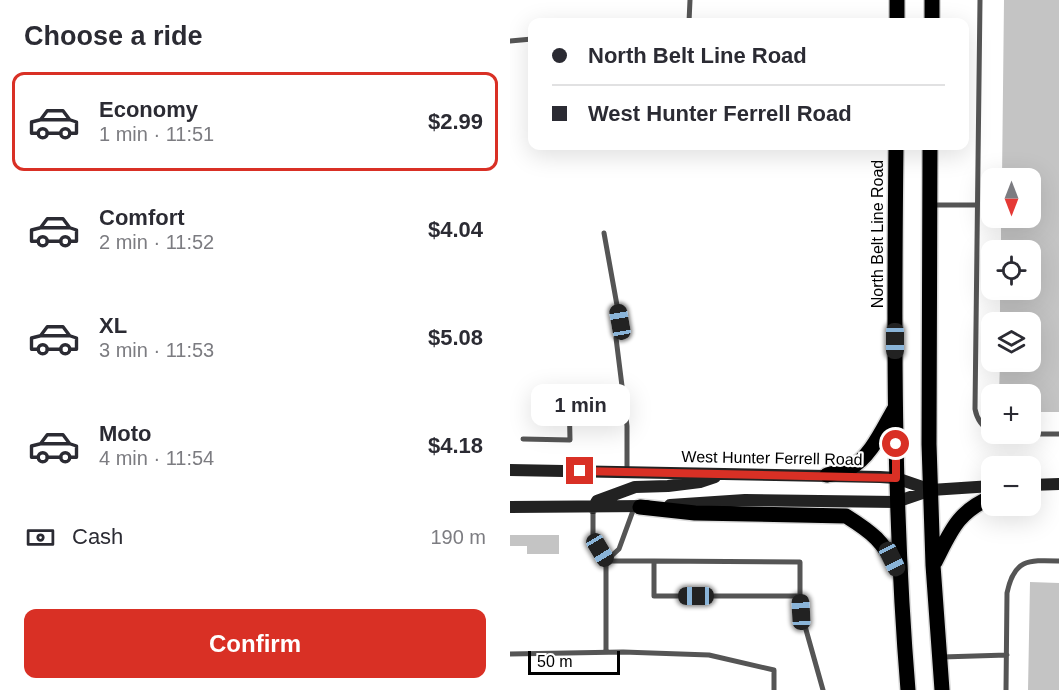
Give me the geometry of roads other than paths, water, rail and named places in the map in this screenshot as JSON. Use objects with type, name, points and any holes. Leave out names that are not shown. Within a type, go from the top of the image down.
[{"type":"main road","points":[[897,0],[897,18]]},
{"type":"main road","points":[[932,0],[932,18]]},
{"type":"main road","name":"North Belt Line Road","points":[[896,150],[896,502],[908,690]]},
{"type":"main road","points":[[930,150],[929,444],[933,565],[942,690]]},
{"type":"main road","points":[[827,475],[850,468],[861,460],[895,408]]},
{"type":"main road","name":"West Hunter Ferrell Road","points":[[510,470],[896,478],[931,490]]},
{"type":"main road","points":[[593,508],[597,501],[635,487],[700,482],[724,474]]},
{"type":"main road","points":[[1041,484],[1059,484]]},
{"type":"main road","points":[[510,507],[637,507],[745,501],[896,502],[931,490],[981,487]]},
{"type":"main road","points":[[933,565],[954,524],[965,512],[981,503]]},
{"type":"main road","points":[[637,507],[695,513],[846,516],[867,529],[884,544],[900,575]]},
{"type":"lane","points":[[690,0],[691,18]]},
{"type":"lane","points":[[980,0],[975,409],[976,418],[981,424]]},
{"type":"lane","points":[[510,41],[528,39]]},
{"type":"lane","points":[[930,206],[977,206]]},
{"type":"lane","points":[[604,233],[620,322],[616,338],[627,426],[627,472]]},
{"type":"lane","points":[[523,439],[570,440],[569,394],[623,393]]},
{"type":"lane","points":[[1041,434],[1059,434]]},
{"type":"lane","points":[[606,561],[619,549],[637,507]]},
{"type":"lane","points":[[593,508],[593,538],[606,561],[606,652]]},
{"type":"lane","points":[[1006,690],[1007,593],[1010,578],[1020,565],[1036,560],[1059,561]]},
{"type":"lane","points":[[606,561],[800,562],[801,612],[823,690]]},
{"type":"lane","points":[[654,561],[654,596],[800,596]]},
{"type":"lane","points":[[510,654],[606,652],[709,655],[774,670],[774,690]]},
{"type":"lane","points":[[940,657],[1006,655]]}]
